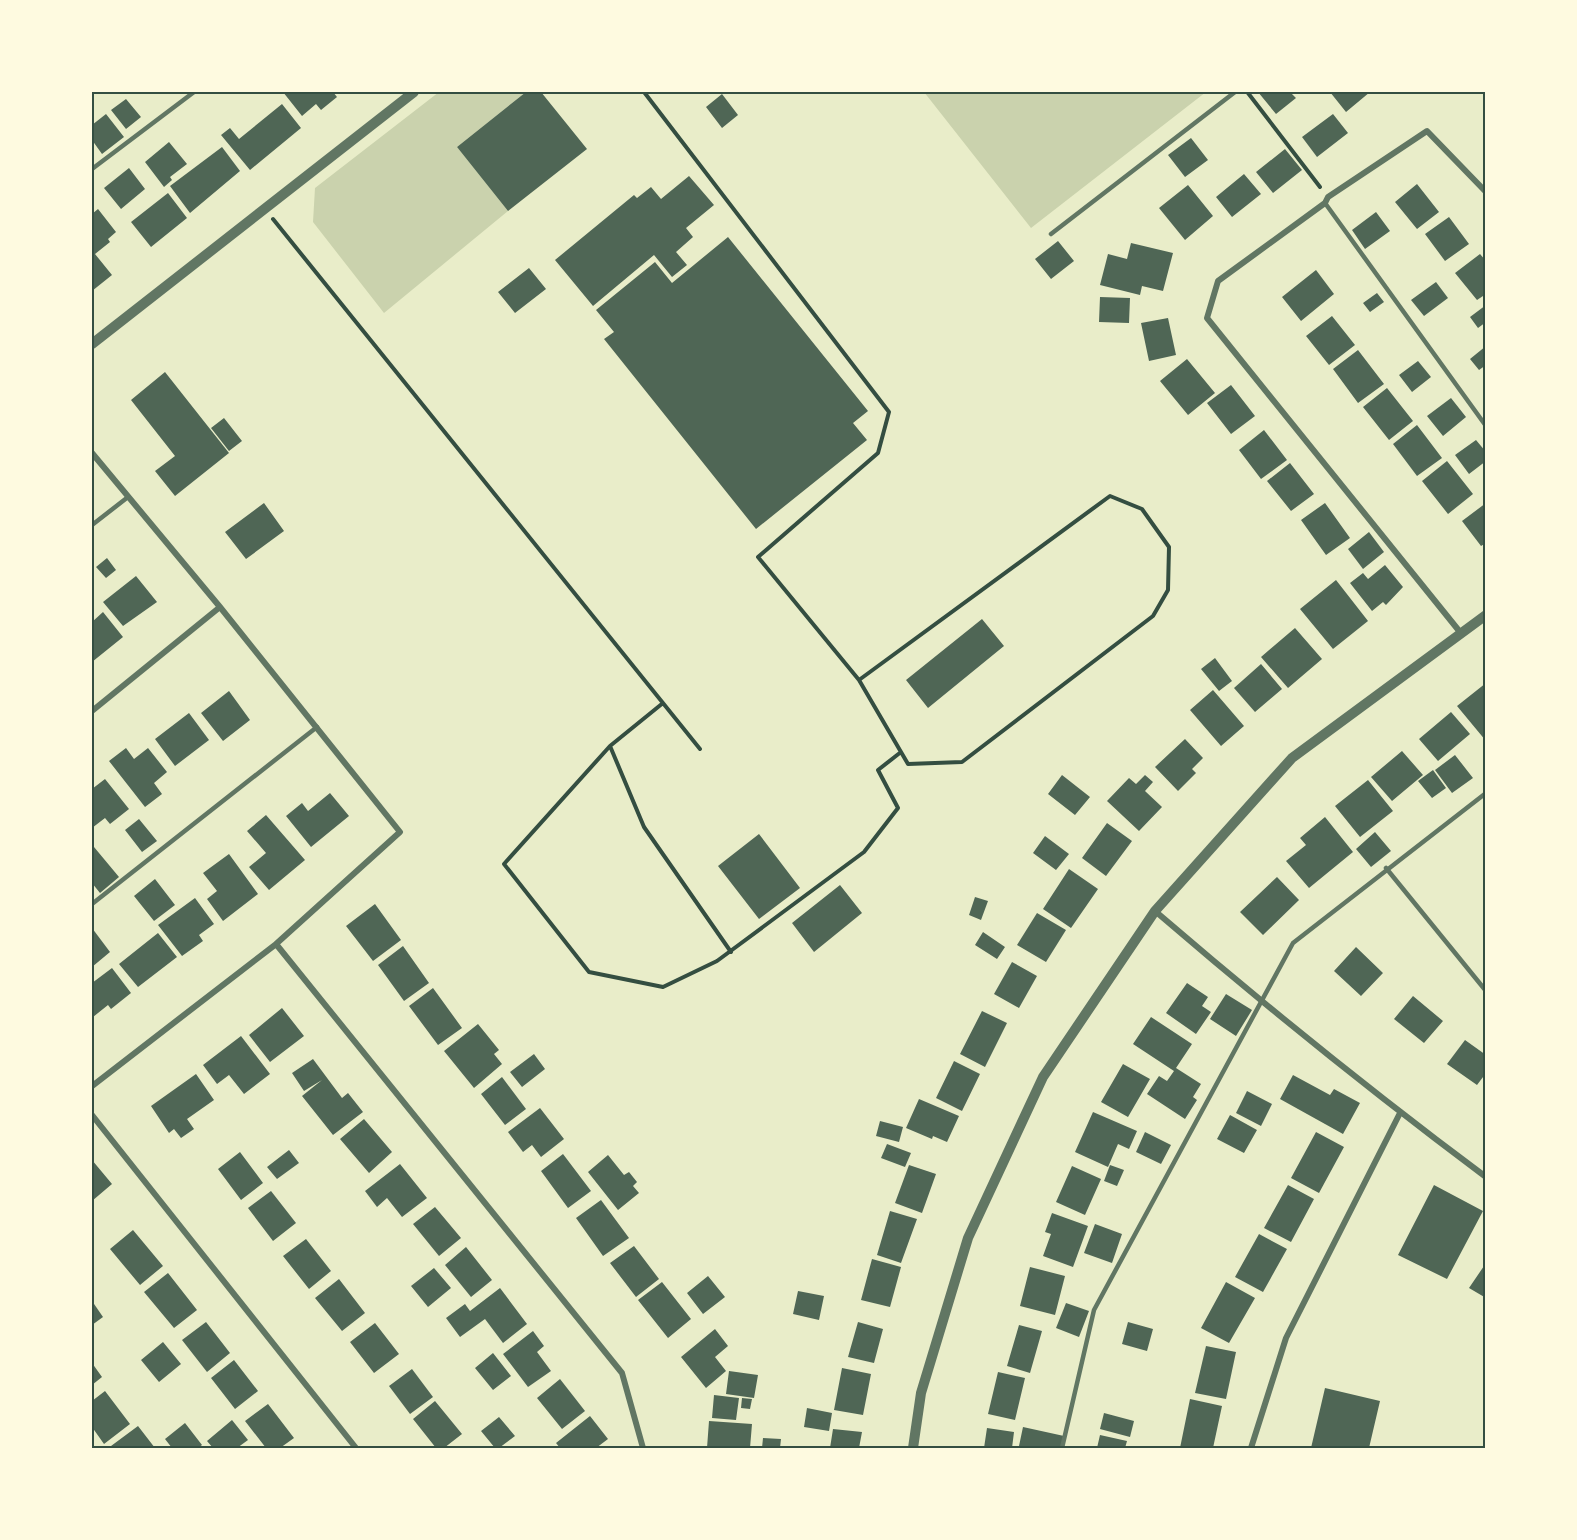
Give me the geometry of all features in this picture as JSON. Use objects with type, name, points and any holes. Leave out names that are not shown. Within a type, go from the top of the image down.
[{"type":"street","points":[[92,344],[414,92]]},
{"type":"street","points":[[1460,632],[1207,318],[1218,281],[1327,200],[1427,131],[1485,192]]},
{"type":"street","points":[[92,453],[317,727],[400,832],[276,944],[92,1086]]},
{"type":"street","points":[[92,711],[220,608]]},
{"type":"street","points":[[913,1449],[921,1393],[968,1238],[1043,1077],[1155,911],[1292,758],[1485,615]]},
{"type":"street","points":[[1155,911],[1261,1002],[1400,1113],[1485,1177]]},
{"type":"street","points":[[276,944],[622,1373],[644,1449]]},
{"type":"street","points":[[1251,1449],[1286,1338],[1400,1113]]},
{"type":"street","points":[[92,1115],[356,1449]]},
{"type":"lane","points":[[92,169],[194,92]]},
{"type":"lane","points":[[1051,234],[1235,92]]},
{"type":"lane","points":[[1327,200],[1485,426]]},
{"type":"lane","points":[[92,525],[128,497]]},
{"type":"lane","points":[[92,904],[317,727]]},
{"type":"lane","points":[[1062,1449],[1094,1310],[1293,943],[1485,792]]},
{"type":"lane","points":[[1386,868],[1485,991]]},
{"type":"path","points":[[644,92],[889,412],[878,453],[758,557],[859,680],[908,764],[962,762],[1153,616],[1168,590],[1169,547],[1142,509],[1110,496],[859,680]]},
{"type":"path","points":[[1246,92],[1327,200]]},
{"type":"path","points":[[265,209],[700,749]]},
{"type":"path","points":[[663,703],[610,746],[504,864],[589,972],[663,987],[731,952],[864,852],[898,808],[878,770],[901,752]]},
{"type":"path","points":[[610,746],[644,827],[731,952]]},
{"type":"green space","points":[[439,92],[526,92],[457,147],[508,211],[384,313],[313,222],[315,188]]},
{"type":"green space","points":[[924,92],[1206,92],[1031,228]]},
{"type":"building","points":[[283,92],[333,92],[337,97],[321,110],[316,104],[302,116]]},
{"type":"building","points":[[526,92],[541,92],[587,149],[508,211],[457,147]]},
{"type":"building","points":[[1258,92],[1290,92],[1296,98],[1276,114]]},
{"type":"building","points":[[1330,92],[1370,92],[1346,112]]},
{"type":"building","points":[[722,94],[738,115],[722,128],[706,107]]},
{"type":"building","points":[[126,99],[141,117],[126,129],[111,110]]},
{"type":"building","points":[[282,104],[301,128],[250,170],[221,135],[230,128],[239,139]]},
{"type":"building","points":[[106,114],[124,137],[102,154],[92,140],[92,125]]},
{"type":"building","points":[[1333,114],[1348,133],[1317,157],[1302,137]]},
{"type":"building","points":[[1191,138],[1208,160],[1185,177],[1168,155]]},
{"type":"building","points":[[169,142],[187,164],[170,177],[172,180],[164,187],[145,162]]},
{"type":"building","points":[[222,147],[240,171],[190,213],[170,186]]},
{"type":"building","points":[[1285,149],[1302,170],[1273,193],[1256,172]]},
{"type":"building","points":[[129,168],[145,189],[121,209],[104,188]]},
{"type":"building","points":[[1244,174],[1261,194],[1232,217],[1216,197]]},
{"type":"building","points":[[689,176],[714,205],[686,228],[693,237],[676,252],[687,265],[672,277],[654,255],[593,306],[555,260],[634,195],[637,198],[651,187],[661,199]]},
{"type":"building","points":[[1417,184],[1439,212],[1417,229],[1395,202]]},
{"type":"building","points":[[1188,185],[1213,216],[1185,240],[1159,208]]},
{"type":"building","points":[[168,193],[187,218],[151,247],[131,222]]},
{"type":"building","points":[[98,209],[116,232],[108,239],[110,242],[95,254],[112,275],[92,291],[92,214]]},
{"type":"building","points":[[1376,212],[1390,231],[1365,249],[1352,230]]},
{"type":"building","points":[[1449,217],[1469,244],[1445,261],[1425,234]]},
{"type":"building","points":[[728,237],[868,411],[853,423],[867,440],[756,529],[604,339],[614,332],[596,310],[655,262],[672,283]]},
{"type":"building","points":[[1058,241],[1074,261],[1051,279],[1035,259]]},
{"type":"building","points":[[1131,243],[1173,253],[1163,291],[1142,286],[1140,295],[1100,285],[1108,254],[1127,259]]},
{"type":"building","points":[[1480,254],[1486,261],[1486,294],[1477,300],[1455,273]]},
{"type":"building","points":[[529,268],[546,289],[515,313],[498,292]]},
{"type":"building","points":[[1316,270],[1334,294],[1301,321],[1282,297]]},
{"type":"building","points":[[1436,282],[1448,298],[1424,316],[1411,300]]},
{"type":"building","points":[[1377,293],[1384,302],[1370,312],[1363,303]]},
{"type":"building","points":[[1100,297],[1130,298],[1129,323],[1099,322]]},
{"type":"building","points":[[1486,305],[1486,322],[1478,328],[1470,317]]},
{"type":"building","points":[[1332,316],[1355,345],[1329,365],[1306,336]]},
{"type":"building","points":[[1168,318],[1176,355],[1149,361],[1141,323]]},
{"type":"building","points":[[1486,346],[1486,365],[1479,370],[1470,359]]},
{"type":"building","points":[[1358,350],[1384,384],[1358,403],[1333,369]]},
{"type":"building","points":[[1187,359],[1215,393],[1188,415],[1160,381]]},
{"type":"building","points":[[1418,361],[1431,377],[1412,392],[1399,375]]},
{"type":"building","points":[[165,372],[229,453],[175,496],[155,471],[175,456],[131,400]]},
{"type":"building","points":[[1231,385],[1255,416],[1231,434],[1207,403]]},
{"type":"building","points":[[1387,388],[1413,421],[1389,440],[1363,407]]},
{"type":"building","points":[[1451,398],[1466,417],[1443,436],[1427,416]]},
{"type":"building","points":[[224,418],[242,441],[229,451],[211,428]]},
{"type":"building","points":[[1417,425],[1442,458],[1417,476],[1393,444]]},
{"type":"building","points":[[1264,430],[1287,460],[1261,479],[1239,450]]},
{"type":"building","points":[[1476,440],[1486,452],[1486,461],[1469,474],[1455,455]]},
{"type":"building","points":[[1447,461],[1473,494],[1448,514],[1422,481]]},
{"type":"building","points":[[1290,463],[1314,494],[1291,511],[1267,481]]},
{"type":"building","points":[[264,503],[284,531],[246,559],[225,532]]},
{"type":"building","points":[[1325,503],[1350,538],[1326,555],[1301,520]]},
{"type":"building","points":[[1486,503],[1486,543],[1481,546],[1462,521]]},
{"type":"building","points":[[1369,532],[1384,552],[1363,569],[1348,549]]},
{"type":"building","points":[[107,558],[116,570],[106,578],[96,567]]},
{"type":"building","points":[[1385,565],[1403,587],[1386,605],[1383,602],[1372,611],[1350,583],[1363,573],[1368,579]]},
{"type":"building","points":[[136,576],[157,602],[123,626],[103,602]]},
{"type":"building","points":[[1336,580],[1368,621],[1333,649],[1300,609]]},
{"type":"building","points":[[103,612],[123,637],[92,662],[92,622]]},
{"type":"building","points":[[982,619],[1004,646],[928,708],[906,680]]},
{"type":"building","points":[[1295,628],[1322,659],[1288,688],[1261,657]]},
{"type":"building","points":[[1215,658],[1232,681],[1219,691],[1201,669]]},
{"type":"building","points":[[1261,664],[1282,689],[1255,712],[1234,688]]},
{"type":"building","points":[[1486,683],[1486,741],[1457,706]]},
{"type":"building","points":[[1213,690],[1244,726],[1221,746],[1190,710]]},
{"type":"building","points":[[229,691],[250,720],[223,741],[201,713]]},
{"type":"building","points":[[1451,712],[1470,734],[1438,761],[1419,739]]},
{"type":"building","points":[[189,713],[209,740],[175,766],[155,739]]},
{"type":"building","points":[[1185,739],[1203,758],[1192,769],[1196,773],[1178,791],[1155,767]]},
{"type":"building","points":[[126,748],[134,759],[148,748],[167,772],[154,783],[162,794],[145,807],[109,761]]},
{"type":"building","points":[[1402,751],[1423,775],[1392,801],[1371,777]]},
{"type":"building","points":[[1455,755],[1473,778],[1452,793],[1435,770]]},
{"type":"building","points":[[1433,770],[1446,788],[1432,798],[1418,781]]},
{"type":"building","points":[[1062,775],[1090,797],[1075,815],[1048,794]]},
{"type":"building","points":[[1145,775],[1153,782],[1145,791],[1162,807],[1139,831],[1107,801],[1129,778],[1136,784]]},
{"type":"building","points":[[105,779],[129,809],[110,824],[105,818],[92,828],[92,789]]},
{"type":"building","points":[[1368,780],[1393,811],[1360,837],[1335,806]]},
{"type":"building","points":[[330,793],[349,816],[311,847],[286,816],[302,803],[308,811]]},
{"type":"building","points":[[266,815],[305,860],[269,890],[249,867],[266,853],[247,831]]},
{"type":"building","points":[[1325,817],[1353,852],[1309,888],[1286,861],[1306,845],[1300,838]]},
{"type":"building","points":[[139,819],[157,841],[142,852],[125,830]]},
{"type":"building","points":[[1107,823],[1132,841],[1106,876],[1082,858]]},
{"type":"building","points":[[1375,832],[1391,851],[1371,867],[1356,849]]},
{"type":"building","points":[[759,834],[800,888],[759,919],[718,866]]},
{"type":"building","points":[[1045,836],[1069,854],[1056,870],[1033,853]]},
{"type":"building","points":[[94,847],[119,877],[100,893],[92,883],[92,849]]},
{"type":"building","points":[[229,854],[258,894],[223,921],[207,899],[217,891],[203,873]]},
{"type":"building","points":[[1069,869],[1098,889],[1071,928],[1043,909]]},
{"type":"building","points":[[1277,877],[1299,900],[1263,935],[1240,912]]},
{"type":"building","points":[[155,879],[175,905],[154,921],[134,896]]},
{"type":"building","points":[[840,885],[862,913],[814,952],[792,923]]},
{"type":"building","points":[[975,897],[988,901],[981,920],[969,915]]},
{"type":"building","points":[[195,898],[214,924],[199,935],[203,941],[182,956],[158,925]]},
{"type":"building","points":[[375,904],[401,940],[373,961],[346,926]]},
{"type":"building","points":[[1037,913],[1066,930],[1046,962],[1017,945]]},
{"type":"building","points":[[92,928],[110,952],[92,967]]},
{"type":"building","points":[[983,932],[1005,947],[997,959],[975,945]]},
{"type":"building","points":[[158,933],[177,957],[138,987],[119,964]]},
{"type":"building","points":[[403,946],[429,983],[404,1001],[378,965]]},
{"type":"building","points":[[1356,947],[1383,973],[1361,996],[1334,971]]},
{"type":"building","points":[[1012,962],[1037,976],[1019,1008],[994,994]]},
{"type":"building","points":[[112,968],[131,993],[111,1009],[108,1005],[93,1017],[92,983]]},
{"type":"building","points":[[1187,983],[1208,997],[1202,1006],[1211,1012],[1196,1034],[1166,1013]]},
{"type":"building","points":[[433,988],[462,1028],[438,1045],[409,1006]]},
{"type":"building","points":[[1226,994],[1252,1010],[1236,1036],[1210,1019]]},
{"type":"building","points":[[1413,996],[1443,1021],[1424,1043],[1394,1019]]},
{"type":"building","points":[[282,1008],[304,1036],[270,1062],[249,1035]]},
{"type":"building","points":[[982,1011],[1007,1023],[985,1067],[960,1054]]},
{"type":"building","points":[[1151,1017],[1192,1044],[1176,1068],[1201,1084],[1193,1097],[1197,1100],[1185,1119],[1147,1094],[1159,1076],[1167,1081],[1174,1071],[1133,1044]]},
{"type":"building","points":[[478,1024],[499,1050],[494,1054],[502,1064],[474,1088],[444,1051]]},
{"type":"building","points":[[241,1036],[270,1074],[244,1094],[229,1075],[217,1084],[203,1065]]},
{"type":"building","points":[[1465,1040],[1486,1055],[1486,1073],[1477,1085],[1447,1064]]},
{"type":"building","points":[[534,1054],[545,1069],[522,1087],[510,1072]]},
{"type":"building","points":[[313,1059],[342,1098],[348,1093],[363,1112],[333,1135],[302,1096],[322,1080],[304,1091],[292,1073]]},
{"type":"building","points":[[954,1061],[980,1074],[962,1111],[936,1098]]},
{"type":"building","points":[[1123,1064],[1150,1079],[1128,1117],[1101,1102]]},
{"type":"building","points":[[196,1074],[214,1100],[187,1119],[194,1129],[181,1138],[174,1129],[169,1133],[151,1106]]},
{"type":"building","points":[[1293,1075],[1330,1095],[1334,1089],[1360,1103],[1343,1134],[1280,1099]]},
{"type":"building","points":[[502,1077],[526,1109],[505,1125],[481,1094]]},
{"type":"building","points":[[1247,1091],[1272,1104],[1261,1126],[1236,1113]]},
{"type":"building","points":[[919,1099],[959,1116],[947,1142],[933,1136],[932,1139],[906,1128]]},
{"type":"building","points":[[540,1108],[564,1139],[541,1157],[532,1145],[523,1152],[508,1132]]},
{"type":"building","points":[[1093,1112],[1137,1131],[1129,1149],[1118,1144],[1108,1167],[1075,1152]]},
{"type":"building","points":[[1230,1115],[1257,1130],[1244,1153],[1217,1139]]},
{"type":"building","points":[[364,1119],[392,1152],[369,1173],[340,1139]]},
{"type":"building","points":[[880,1121],[903,1127],[899,1142],[876,1136]]},
{"type":"building","points":[[1145,1132],[1171,1145],[1161,1164],[1136,1152]]},
{"type":"building","points":[[1316,1132],[1344,1147],[1319,1193],[1291,1178]]},
{"type":"building","points":[[887,1144],[911,1153],[905,1167],[881,1158]]},
{"type":"building","points":[[289,1150],[299,1163],[277,1179],[267,1167]]},
{"type":"building","points":[[240,1152],[263,1183],[241,1200],[218,1169]]},
{"type":"building","points":[[563,1154],[591,1191],[568,1208],[541,1171]]},
{"type":"building","points":[[608,1155],[624,1175],[629,1172],[637,1182],[633,1186],[639,1193],[618,1210],[588,1172]]},
{"type":"building","points":[[92,1160],[112,1184],[92,1201]]},
{"type":"building","points":[[400,1164],[427,1198],[402,1217],[387,1198],[377,1207],[365,1191]]},
{"type":"building","points":[[909,1165],[936,1174],[922,1213],[895,1203]]},
{"type":"building","points":[[1110,1165],[1124,1170],[1117,1186],[1104,1181]]},
{"type":"building","points":[[1072,1166],[1101,1179],[1085,1215],[1056,1202]]},
{"type":"building","points":[[1288,1185],[1314,1199],[1291,1242],[1264,1228]]},
{"type":"building","points":[[1434,1185],[1483,1211],[1447,1279],[1398,1255]]},
{"type":"building","points":[[271,1191],[296,1223],[273,1241],[248,1208]]},
{"type":"building","points":[[601,1200],[629,1238],[603,1256],[576,1218]]},
{"type":"building","points":[[435,1207],[461,1238],[439,1256],[413,1224]]},
{"type":"building","points":[[890,1211],[917,1219],[901,1263],[877,1255]]},
{"type":"building","points":[[1052,1213],[1088,1226],[1073,1267],[1043,1256],[1051,1234],[1045,1232]]},
{"type":"building","points":[[1095,1224],[1122,1234],[1112,1263],[1084,1253]]},
{"type":"building","points":[[133,1230],[163,1266],[140,1285],[110,1249]]},
{"type":"building","points":[[1259,1234],[1287,1249],[1263,1292],[1235,1277]]},
{"type":"building","points":[[306,1239],[331,1271],[309,1289],[283,1256]]},
{"type":"building","points":[[634,1246],[659,1279],[636,1297],[610,1263]]},
{"type":"building","points":[[466,1247],[492,1280],[471,1297],[445,1265]]},
{"type":"building","points":[[872,1259],[901,1267],[890,1307],[861,1300]]},
{"type":"building","points":[[1486,1263],[1486,1298],[1469,1288]]},
{"type":"building","points":[[1030,1267],[1065,1276],[1055,1315],[1020,1306]]},
{"type":"building","points":[[434,1268],[451,1288],[428,1307],[411,1286]]},
{"type":"building","points":[[168,1273],[197,1310],[174,1328],[144,1292]]},
{"type":"building","points":[[708,1276],[725,1297],[703,1314],[687,1293]]},
{"type":"building","points":[[339,1279],[365,1313],[342,1331],[315,1298]]},
{"type":"building","points":[[662,1282],[691,1319],[668,1338],[638,1300]]},
{"type":"building","points":[[1226,1282],[1255,1298],[1229,1343],[1201,1328]]},
{"type":"building","points":[[500,1288],[527,1324],[503,1343],[485,1319],[460,1337],[446,1318],[465,1304],[470,1311]]},
{"type":"building","points":[[798,1291],[824,1296],[819,1320],[793,1314]]},
{"type":"building","points":[[92,1301],[103,1317],[92,1325]]},
{"type":"building","points":[[1066,1303],[1089,1311],[1079,1337],[1056,1328]]},
{"type":"building","points":[[206,1322],[230,1353],[207,1372],[182,1340]]},
{"type":"building","points":[[858,1322],[883,1329],[874,1363],[848,1357]]},
{"type":"building","points":[[1128,1322],[1153,1329],[1147,1351],[1122,1344]]},
{"type":"building","points":[[375,1323],[399,1354],[374,1373],[350,1342]]},
{"type":"building","points":[[1019,1325],[1042,1331],[1030,1373],[1007,1366]]},
{"type":"building","points":[[715,1329],[728,1346],[715,1357],[726,1371],[706,1388],[681,1357]]},
{"type":"building","points":[[533,1331],[544,1346],[537,1352],[551,1371],[528,1387],[503,1354]]},
{"type":"building","points":[[163,1342],[181,1364],[159,1382],[141,1360]]},
{"type":"building","points":[[1206,1346],[1236,1352],[1226,1399],[1195,1393]]},
{"type":"building","points":[[493,1353],[511,1376],[493,1390],[475,1368]]},
{"type":"building","points":[[234,1360],[258,1391],[235,1409],[211,1378]]},
{"type":"building","points":[[92,1363],[102,1377],[92,1385]]},
{"type":"building","points":[[842,1368],[871,1374],[863,1415],[834,1410]]},
{"type":"building","points":[[412,1369],[433,1397],[410,1414],[389,1386]]},
{"type":"building","points":[[729,1371],[758,1375],[754,1398],[726,1394]]},
{"type":"building","points":[[998,1372],[1025,1378],[1015,1420],[988,1414]]},
{"type":"building","points":[[560,1379],[585,1411],[562,1429],[537,1398]]},
{"type":"building","points":[[1325,1388],[1380,1401],[1369,1448],[1311,1448]]},
{"type":"building","points":[[105,1391],[130,1424],[104,1444],[92,1427],[92,1401]]},
{"type":"building","points":[[714,1395],[739,1398],[736,1420],[712,1418]]},
{"type":"building","points":[[742,1398],[752,1399],[750,1409],[741,1408]]},
{"type":"building","points":[[1190,1399],[1222,1406],[1213,1448],[1180,1448]]},
{"type":"building","points":[[435,1401],[462,1434],[444,1448],[436,1448],[413,1419]]},
{"type":"building","points":[[268,1404],[294,1438],[280,1448],[266,1448],[245,1421]]},
{"type":"building","points":[[807,1408],[832,1413],[829,1431],[804,1427]]},
{"type":"building","points":[[1104,1413],[1134,1421],[1130,1437],[1100,1429]]},
{"type":"building","points":[[590,1416],[608,1439],[596,1448],[560,1448],[556,1443]]},
{"type":"building","points":[[499,1417],[515,1436],[499,1448],[495,1448],[481,1431]]},
{"type":"building","points":[[232,1420],[248,1440],[237,1448],[213,1448],[207,1441]]},
{"type":"building","points":[[709,1421],[752,1424],[750,1448],[707,1448]]},
{"type":"building","points":[[185,1423],[202,1445],[198,1448],[172,1448],[165,1439]]},
{"type":"building","points":[[138,1426],[155,1448],[113,1448],[111,1446]]},
{"type":"building","points":[[1023,1427],[1064,1436],[1061,1448],[1019,1446]]},
{"type":"building","points":[[987,1428],[1014,1432],[1012,1448],[984,1448]]},
{"type":"building","points":[[833,1429],[862,1432],[859,1448],[830,1448]]},
{"type":"building","points":[[1100,1435],[1127,1441],[1125,1448],[1097,1448]]},
{"type":"building","points":[[763,1438],[781,1439],[780,1448],[762,1448]]}]
